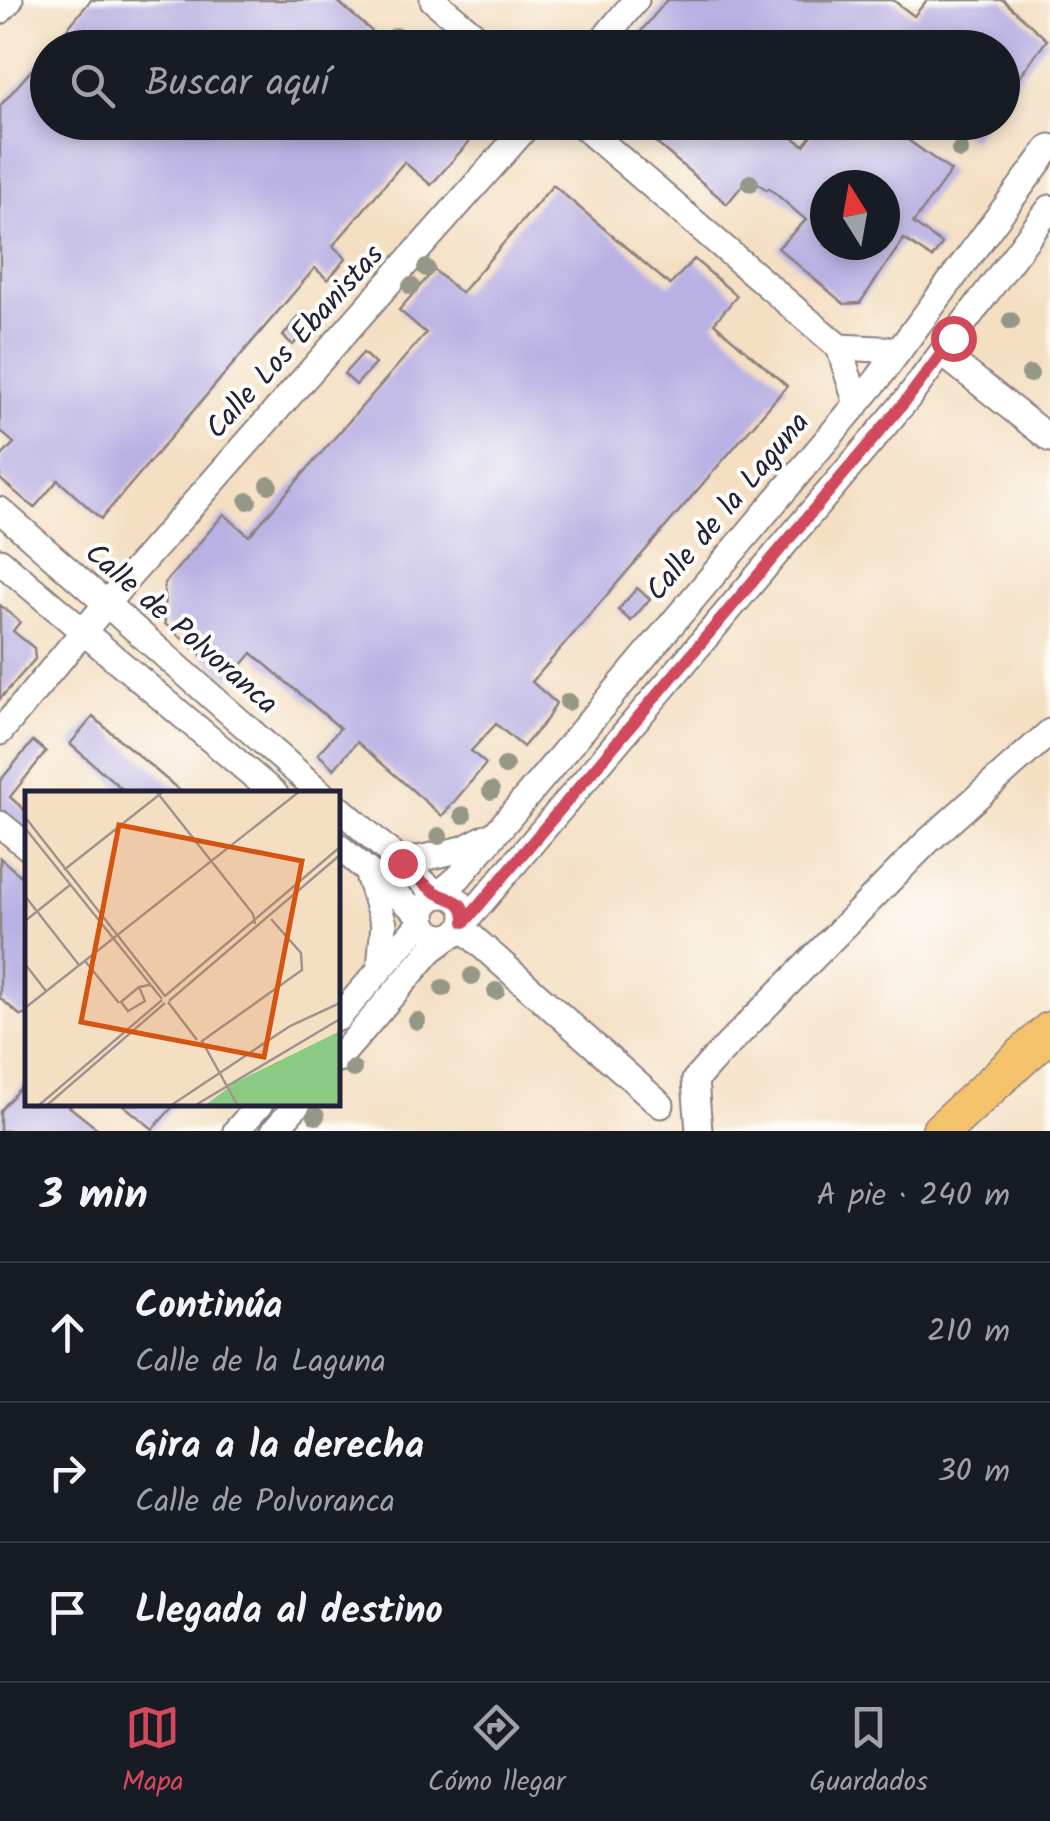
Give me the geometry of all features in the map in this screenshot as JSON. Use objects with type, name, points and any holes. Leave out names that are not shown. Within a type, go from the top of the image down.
[{"type":"highway","points":[[941,1131],[1050,1032]]},
{"type":"street","points":[[0,11],[10,0]]},
{"type":"street","points":[[434,0],[469,30]]},
{"type":"street","points":[[611,30],[636,0]]},
{"type":"street","name":"Calle Los Ebanistas","points":[[0,732],[515,140]]},
{"type":"street","points":[[599,140],[839,346],[856,404]]},
{"type":"street","name":"Calle de la Laguna","points":[[438,894],[459,877],[856,404],[1050,146]]},
{"type":"street","points":[[340,1057],[431,950],[458,929],[908,398],[1050,208]]},
{"type":"street","points":[[839,346],[900,350]]},
{"type":"street","points":[[942,353],[1050,440]]},
{"type":"street","name":"Calle de Polvoranca","points":[[0,510],[319,791]]},
{"type":"street","points":[[0,562],[271,791]]},
{"type":"street","points":[[698,1131],[696,1080],[711,1062],[927,842],[1050,732]]},
{"type":"street","points":[[340,809],[438,894],[461,904],[458,929]]},
{"type":"street","points":[[0,824],[25,845]]},
{"type":"street","points":[[402,863],[462,850],[491,835]]},
{"type":"street","points":[[340,850],[423,919],[429,932],[458,929],[662,1105]]},
{"type":"street","points":[[365,869],[382,906],[385,941],[380,968]]},
{"type":"street","points":[[340,1016],[423,919],[426,905],[438,894]]},
{"type":"street","points":[[236,1131],[258,1106]]},
{"type":"street","points":[[274,1131],[296,1106]]},
{"type":"building","points":[[91,0],[336,0],[370,30],[66,30]]},
{"type":"building","points":[[667,0],[893,0],[914,16],[927,0],[1003,0],[1047,40],[1020,76],[1020,30],[642,30]]},
{"type":"building","points":[[30,72],[30,140],[471,140],[431,185],[404,162],[333,246],[346,258],[328,280],[315,268],[101,519],[58,480],[34,508],[0,479],[0,458],[14,443],[0,431],[0,106]]},
{"type":"building","points":[[653,140],[796,140],[804,145],[808,140],[908,140],[951,171],[913,223],[942,244],[932,258],[904,239],[900,245],[900,170],[810,170],[810,260],[890,260],[860,303],[844,304],[778,248],[806,220],[749,177],[727,204]]},
{"type":"building","points":[[553,185],[670,285],[694,259],[737,296],[714,323],[787,386],[532,682],[556,703],[547,719],[523,747],[496,724],[471,751],[486,764],[442,816],[357,742],[334,769],[318,754],[340,728],[252,653],[230,679],[165,624],[164,584],[224,514],[249,536],[426,333],[399,310],[434,270],[461,293]]},
{"type":"building","points":[[302,311],[314,321],[293,345],[283,336]]},
{"type":"building","points":[[363,353],[375,364],[356,385],[344,374]]},
{"type":"building","points":[[637,588],[650,599],[631,621],[618,610]]},
{"type":"building","points":[[0,605],[20,622],[13,631],[34,648],[35,659],[0,699]]},
{"type":"building","points":[[93,717],[179,790],[125,791],[70,744]]},
{"type":"building","points":[[33,741],[46,752],[10,797],[25,810],[25,834],[0,813],[0,781]]},
{"type":"building","points":[[0,858],[25,879],[25,1015],[21,1016],[0,998]]},
{"type":"building","points":[[25,1082],[25,1106],[69,1106],[100,1131],[0,1131],[0,1111]]},
{"type":"building","points":[[124,1106],[173,1106],[153,1129]]},
{"type":"route","points":[[402,863],[438,894],[457,899],[464,909],[465,922],[908,398],[953,338]]}]
